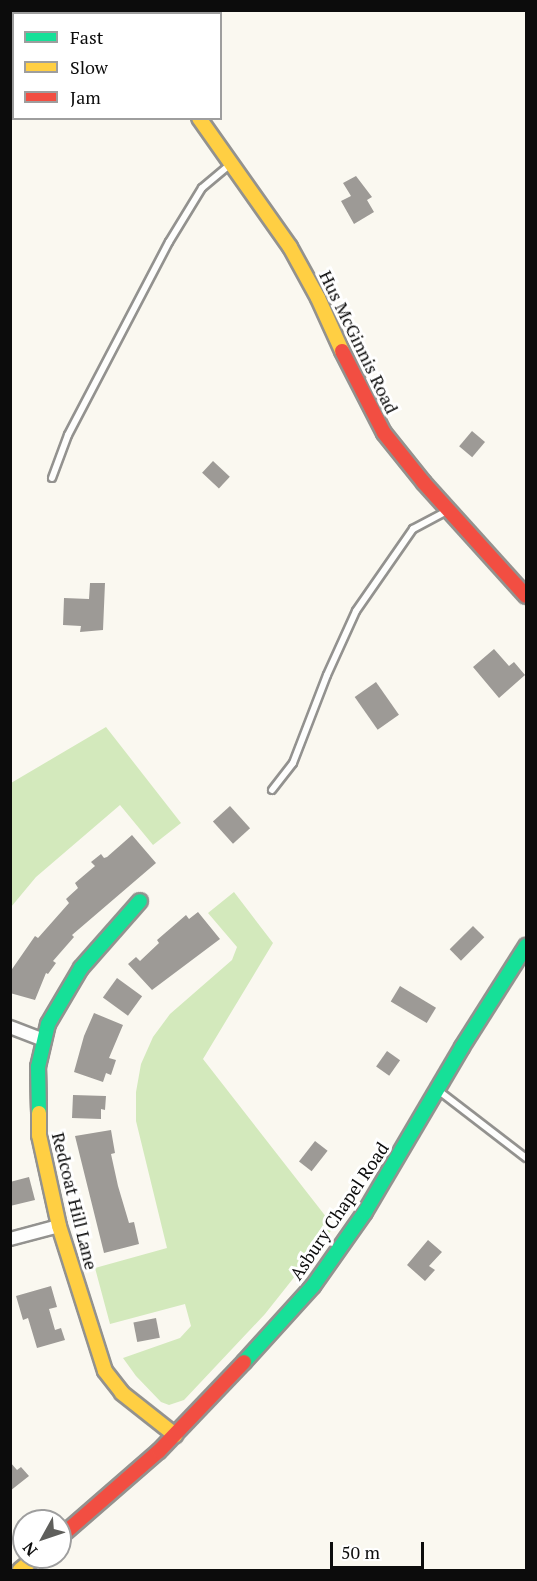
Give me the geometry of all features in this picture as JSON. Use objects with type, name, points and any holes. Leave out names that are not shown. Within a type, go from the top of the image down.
[{"type":"street","name":"Hus McGinnis Road","points":[[200,120],[271,218],[300,265],[354,378],[384,433],[448,510],[526,596]]},
{"type":"street","name":"Redcoat Hill Lane","points":[[140,901],[81,968],[48,1024],[38,1067],[39,1135],[59,1226],[105,1371],[122,1393],[175,1435]]},
{"type":"street","name":"Asbury Chapel Road","points":[[72,1527],[175,1435],[313,1286],[364,1212],[526,946]]},
{"type":"street","points":[[10,1027],[44,1040]]},
{"type":"street","points":[[10,1239],[59,1226]]},
{"type":"lane","points":[[52,478],[68,435],[169,242],[202,188],[231,163]]},
{"type":"lane","points":[[272,790],[293,763],[327,675],[356,611],[413,529],[430,517],[448,510]]},
{"type":"lane","points":[[437,1089],[504,1144],[526,1158]]},
{"type":"green space","points":[[106,727],[181,823],[153,845],[120,805],[36,877],[11,907],[11,783]]},
{"type":"green space","points":[[234,892],[273,943],[203,1059],[334,1227],[265,1314],[184,1400],[169,1405],[161,1402],[136,1376],[123,1358],[180,1338],[191,1326],[185,1304],[110,1324],[95,1268],[167,1248],[136,1121],[136,1092],[141,1064],[153,1037],[170,1014],[232,960],[237,947],[208,913]]},
{"type":"building","points":[[356,176],[372,197],[367,200],[374,212],[354,224],[341,201],[351,196],[343,183]]},
{"type":"building","points":[[472,431],[485,442],[472,457],[459,446]]},
{"type":"building","points":[[213,461],[230,477],[219,488],[202,473]]},
{"type":"building","points":[[90,583],[105,583],[103,630],[80,632],[81,626],[63,625],[64,598],[89,599]]},
{"type":"building","points":[[494,649],[509,666],[514,662],[525,675],[499,698],[473,667]]},
{"type":"building","points":[[376,682],[399,715],[378,730],[355,697]]},
{"type":"building","points":[[230,806],[250,828],[233,844],[213,821]]},
{"type":"building","points":[[132,835],[156,863],[72,935],[74,937],[53,961],[56,963],[48,974],[46,973],[35,1000],[10,993],[10,972],[35,936],[38,938],[69,903],[66,899],[78,888],[75,883],[95,866],[91,862],[101,854],[104,858],[107,857]]},
{"type":"building","points":[[198,912],[220,939],[152,990],[128,964],[136,957],[140,961],[159,943],[157,940],[186,915],[189,919]]},
{"type":"building","points":[[473,926],[484,937],[461,961],[450,949]]},
{"type":"building","points":[[117,978],[142,996],[128,1016],[103,997]]},
{"type":"building","points":[[400,986],[436,1008],[427,1023],[391,1001]]},
{"type":"building","points":[[94,1013],[123,1025],[109,1058],[116,1060],[111,1075],[106,1073],[103,1082],[74,1072],[84,1036]]},
{"type":"building","points":[[387,1051],[400,1060],[389,1076],[376,1067]]},
{"type":"building","points":[[73,1095],[106,1096],[105,1110],[101,1109],[101,1119],[72,1118]]},
{"type":"building","points":[[111,1130],[115,1153],[111,1154],[118,1186],[129,1223],[134,1222],[139,1244],[104,1253],[75,1136]]},
{"type":"building","points":[[315,1141],[328,1151],[312,1171],[299,1161]]},
{"type":"building","points":[[29,1177],[35,1200],[10,1206],[10,1182]]},
{"type":"building","points":[[428,1240],[442,1252],[429,1266],[435,1270],[425,1281],[407,1265]]},
{"type":"building","points":[[51,1286],[57,1307],[49,1309],[55,1330],[61,1328],[65,1340],[37,1348],[28,1318],[23,1320],[16,1296]]},
{"type":"building","points":[[156,1318],[160,1338],[137,1342],[133,1322]]},
{"type":"building","points":[[10,1462],[17,1470],[21,1467],[29,1476],[10,1491]]},
{"type":"traffic: fast","points":[[39,1113],[38,1067],[48,1024],[81,968],[140,901]]},
{"type":"traffic: fast","points":[[244,1362],[313,1286],[365,1212],[462,1047],[526,946]]},
{"type":"traffic: slow","points":[[200,120],[290,247],[318,298],[342,351]]},
{"type":"traffic: slow","points":[[39,1113],[39,1135],[59,1226],[105,1371],[122,1393],[175,1435]]},
{"type":"traffic: jam","points":[[342,351],[384,433],[424,483],[526,596]]},
{"type":"traffic: jam","points":[[72,1527],[159,1451],[244,1362]]}]
